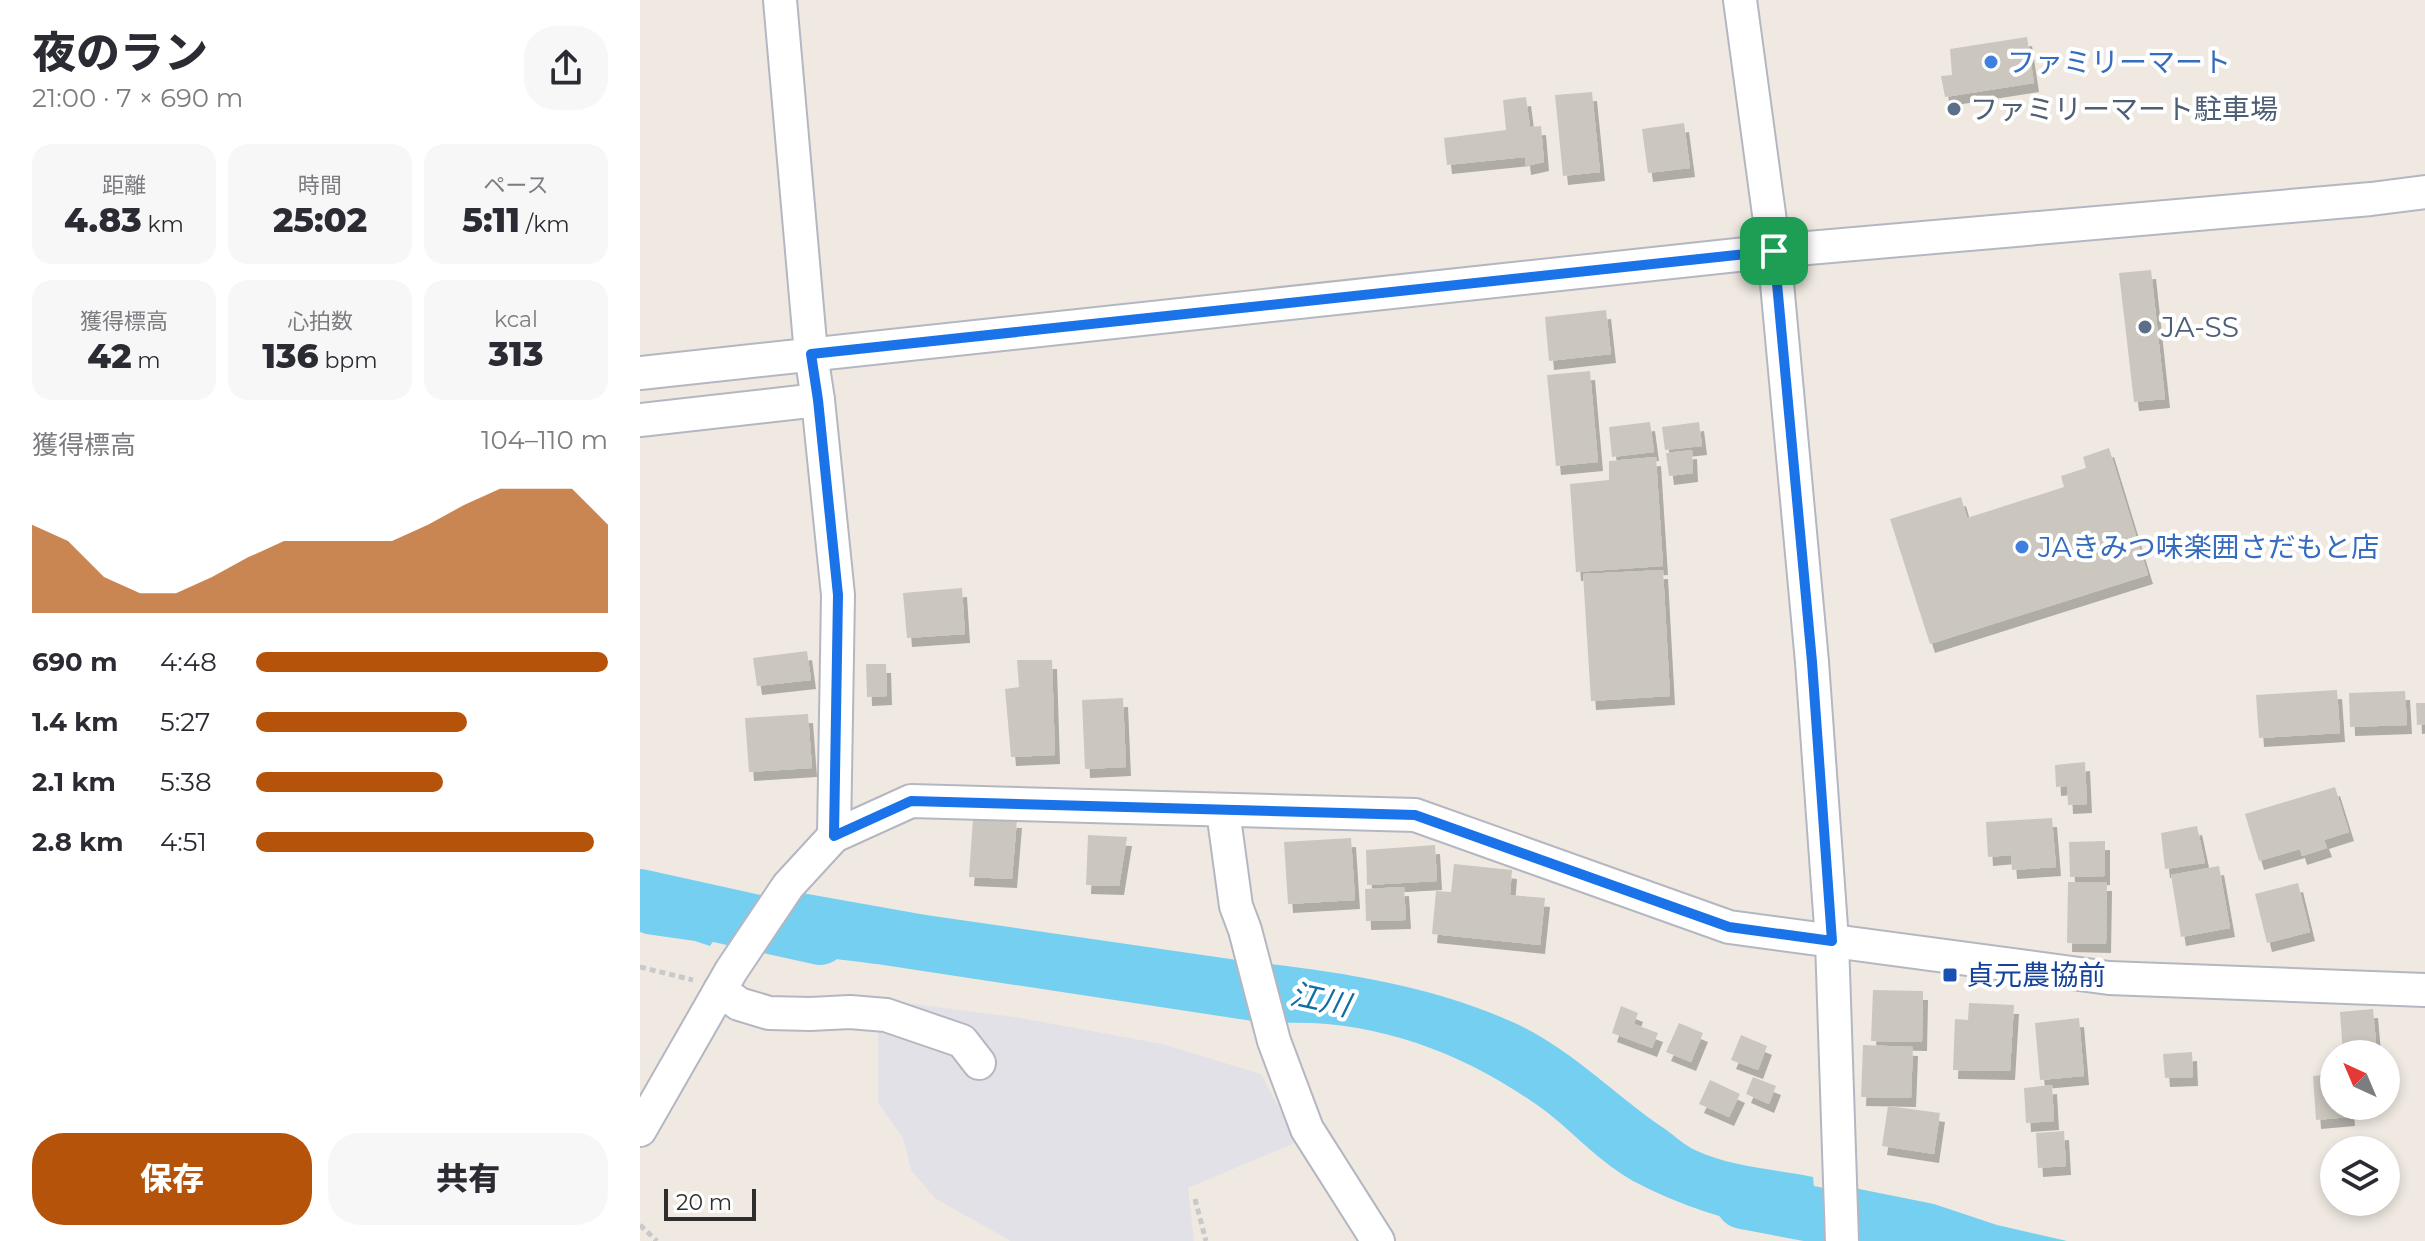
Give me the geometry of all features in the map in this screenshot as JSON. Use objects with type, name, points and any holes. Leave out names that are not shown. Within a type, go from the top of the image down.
[{"type":"street","points":[[780,0],[811,354],[838,595],[834,836]]},
{"type":"street","points":[[1740,0],[1774,251],[1812,662],[1832,941],[1842,1241]]},
{"type":"street","points":[[640,373],[1774,251],[2425,192]]},
{"type":"street","points":[[640,420],[818,400]]},
{"type":"street","points":[[640,1130],[725,980],[788,886],[834,836],[911,801],[1415,815],[1729,927],[2109,978],[2425,990]]},
{"type":"street","points":[[1223,811],[1236,906],[1274,1041],[1307,1129],[1378,1241]]},
{"type":"street","points":[[725,980],[739,1004],[769,1013],[886,1015],[962,1041],[979,1063]]},
{"type":"path","points":[[640,967],[687,978],[725,980]]},
{"type":"path","points":[[1195,1199],[1206,1241]]},
{"type":"path","points":[[640,1225],[657,1241]]},
{"type":"shaded area","points":[[865,998],[1015,1017],[1162,1044],[1261,1074],[1297,1142],[1188,1188],[1194,1241],[1011,1241],[936,1199],[911,1170],[903,1138],[878,1103],[878,1032],[855,1025]]},
{"type":"water","points":[[640,874],[703,885],[741,897],[710,946],[646,934],[640,932]]},
{"type":"water","points":[[802,893],[926,915],[1244,961],[1259,1022],[877,964],[772,955],[763,949]]},
{"type":"water","points":[[1270,964],[1395,984],[1457,1001],[1517,1024],[1556,1046],[1691,1148],[1738,1164],[1813,1177],[1819,1237],[1724,1217],[1655,1192],[1610,1166],[1548,1113],[1519,1093],[1456,1058],[1423,1045],[1354,1027],[1283,1023]]},
{"type":"water","points":[[1854,1188],[1934,1204],[1997,1225],[2067,1241],[1859,1241]]},
{"type":"building","name":"ファミリーマート","points":[[2027,37],[2034,83],[1945,97],[1941,76],[1952,75],[1950,49]]},
{"type":"building","points":[[1592,92],[1600,172],[1563,176],[1555,95]]},
{"type":"building","points":[[1526,97],[1530,127],[1541,126],[1544,162],[1526,166],[1525,157],[1447,165],[1444,138],[1506,130],[1503,100]]},
{"type":"building","points":[[1684,123],[1690,168],[1648,173],[1642,129]]},
{"type":"building","points":[[2151,270],[2165,399],[2134,402],[2119,273]]},
{"type":"building","points":[[1606,310],[1611,354],[1549,361],[1545,317]]},
{"type":"building","points":[[1590,371],[1598,462],[1556,466],[1547,375]]},
{"type":"building","points":[[1650,422],[1654,452],[1612,457],[1609,427]]},
{"type":"building","points":[[1699,422],[1702,446],[1665,450],[1662,427]]},
{"type":"building","points":[[2109,448],[2148,575],[1930,644],[1890,519],[1961,497],[1967,518],[2064,487],[2061,476],[2086,468],[2083,457]]},
{"type":"building","points":[[1692,450],[1693,473],[1669,476],[1666,453]]},
{"type":"building","points":[[1656,457],[1663,566],[1576,572],[1570,484],[1609,480],[1609,461]]},
{"type":"building","points":[[1663,570],[1670,696],[1591,701],[1583,574]]},
{"type":"building","points":[[962,588],[965,634],[907,638],[903,593]]},
{"type":"building","points":[[807,651],[811,680],[757,686],[753,658]]},
{"type":"building","points":[[1017,660],[1052,660],[1055,755],[1011,757],[1005,689],[1019,687]]},
{"type":"building","points":[[866,664],[886,664],[887,696],[867,697]]},
{"type":"building","points":[[2337,690],[2340,733],[2259,738],[2256,695]]},
{"type":"building","points":[[2405,691],[2407,725],[2350,727],[2349,693]]},
{"type":"building","points":[[1123,698],[1126,767],[1085,769],[1082,700]]},
{"type":"building","points":[[2416,703],[2425,703],[2425,724],[2417,725]]},
{"type":"building","points":[[808,714],[812,768],[749,772],[745,718]]},
{"type":"building","points":[[2085,762],[2087,804],[2068,805],[2067,786],[2056,787],[2055,765]]},
{"type":"building","points":[[2335,787],[2349,832],[2324,840],[2327,848],[2302,856],[2300,849],[2259,861],[2245,814]]},
{"type":"building","points":[[973,818],[1017,819],[1012,879],[969,877]]},
{"type":"building","points":[[2052,818],[2056,867],[2012,870],[2011,855],[1988,857],[1986,822]]},
{"type":"building","points":[[2197,826],[2205,863],[2165,869],[2161,833]]},
{"type":"building","points":[[1088,835],[1127,837],[1119,886],[1086,885]]},
{"type":"building","points":[[1351,838],[1355,900],[1288,904],[1284,842]]},
{"type":"building","points":[[2105,841],[2105,876],[2070,877],[2069,842]]},
{"type":"building","points":[[1435,845],[1437,881],[1367,885],[1366,850]]},
{"type":"building","points":[[1454,864],[1512,870],[1510,895],[1545,898],[1540,945],[1432,934],[1436,891],[1451,892]]},
{"type":"building","points":[[2219,866],[2230,928],[2181,937],[2171,875]]},
{"type":"building","points":[[2068,882],[2107,882],[2106,944],[2067,943]]},
{"type":"building","points":[[2298,883],[2310,932],[2267,943],[2255,894]]},
{"type":"building","points":[[1404,887],[1406,920],[1366,921],[1365,889]]},
{"type":"building","points":[[1873,990],[1923,991],[1922,1042],[1871,1041]]},
{"type":"building","points":[[1969,1003],[2014,1005],[2010,1071],[1953,1070],[1955,1019],[1968,1020]]},
{"type":"building","points":[[1621,1006],[1638,1013],[1634,1024],[1658,1033],[1652,1048],[1612,1033]]},
{"type":"building","points":[[2373,1009],[2376,1040],[2342,1040],[2340,1012]]},
{"type":"building","points":[[2079,1018],[2084,1076],[2040,1080],[2035,1023]]},
{"type":"building","points":[[1679,1023],[1703,1033],[1691,1062],[1666,1052]]},
{"type":"building","points":[[1741,1035],[1767,1046],[1758,1070],[1731,1060]]},
{"type":"building","points":[[1863,1045],[1913,1047],[1911,1098],[1861,1097]]},
{"type":"building","points":[[2192,1052],[2193,1077],[2165,1078],[2163,1054]]},
{"type":"building","points":[[2320,1075],[2320,1120],[2316,1120],[2313,1076]]},
{"type":"building","points":[[1753,1077],[1776,1086],[1769,1104],[1746,1094]]},
{"type":"building","points":[[1710,1080],[1740,1094],[1729,1117],[1699,1104]]},
{"type":"building","points":[[2052,1085],[2054,1121],[2026,1123],[2024,1088]]},
{"type":"building","points":[[1888,1106],[1940,1113],[1934,1154],[1882,1146]]},
{"type":"building","points":[[2064,1131],[2066,1166],[2038,1168],[2036,1133]]},
{"type":"waterway","name":"江川","points":[[640,897],[820,937]]},
{"type":"waterway","name":"江川","points":[[1743,1201],[1954,1241]]},
{"type":"place","name":"ファミリーマート","points":[[1991,62]]},
{"type":"place","name":"ファミリーマート駐車場","points":[[1954,109]]},
{"type":"place","name":"JA-SS","points":[[2145,327]]},
{"type":"place","name":"JAきみつ味楽囲さだもと店","points":[[2022,547]]},
{"type":"place","name":"貞元農協前","points":[[1950,975]]},
{"type":"route","points":[[1774,251],[1812,662],[1832,941],[1729,927],[1415,815],[911,801],[834,836],[838,595],[811,354],[1774,251]]}]
